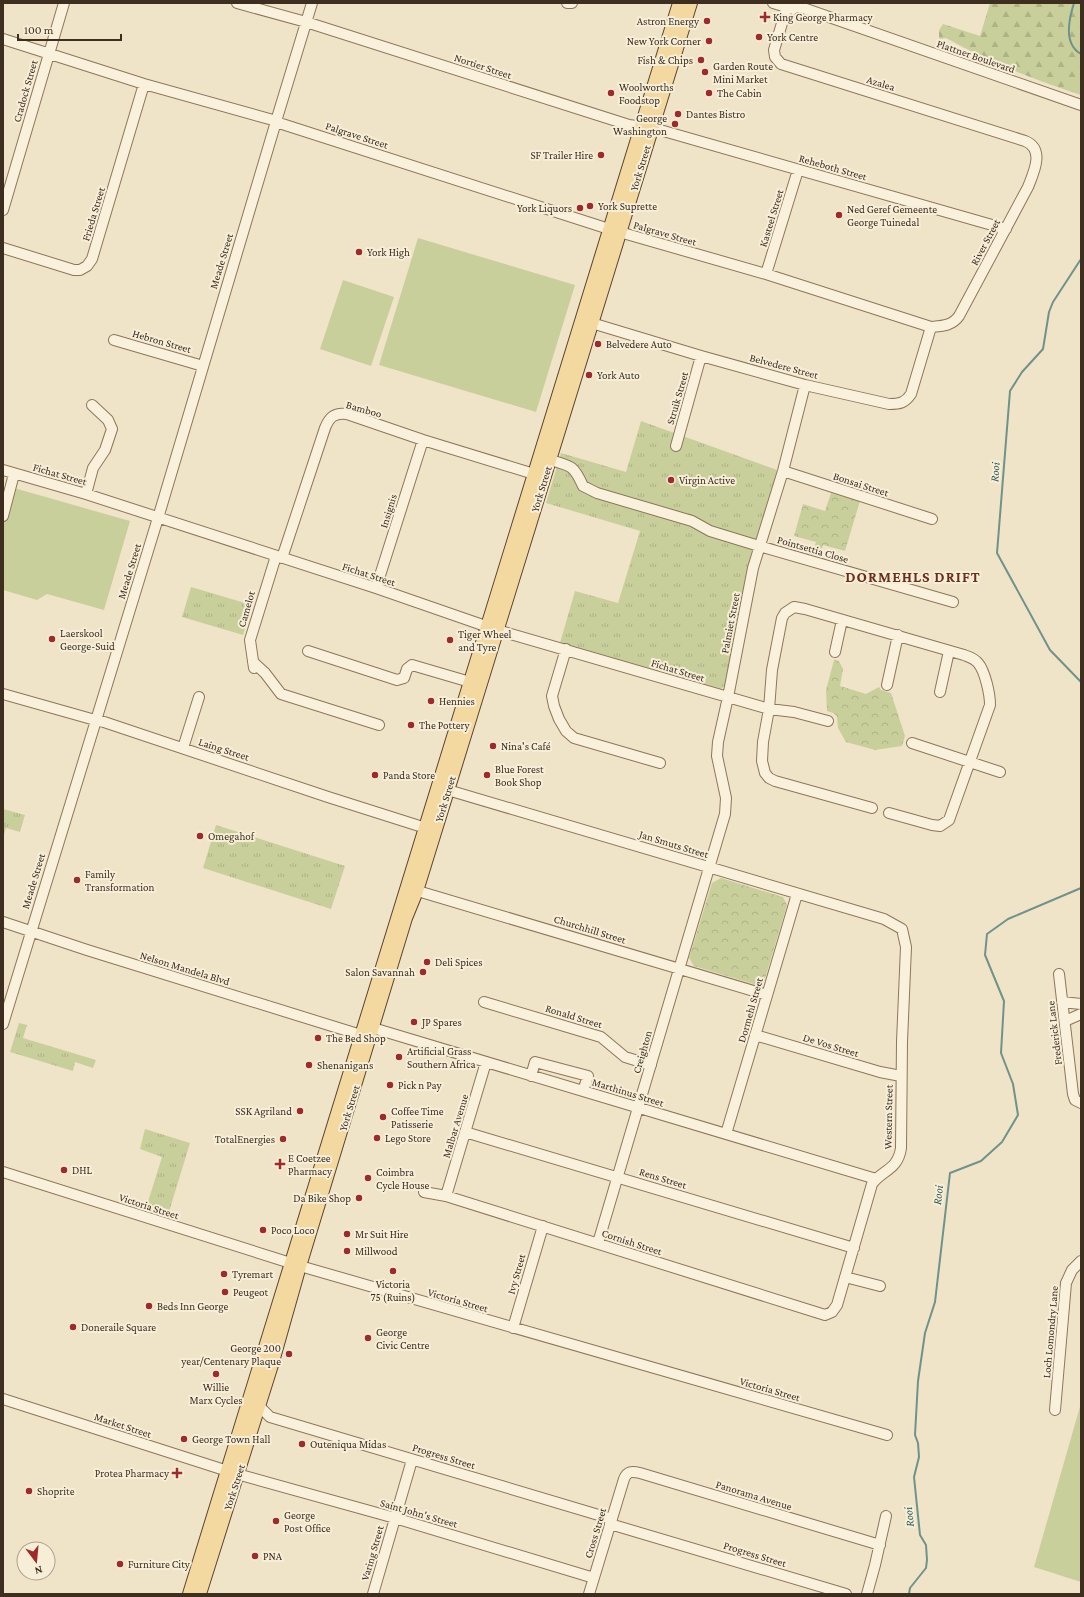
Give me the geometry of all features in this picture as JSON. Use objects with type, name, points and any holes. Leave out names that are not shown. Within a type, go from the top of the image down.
[{"type":"main road","name":"York Street","points":[[647,128],[679,3]]},
{"type":"main road","name":"York Street","points":[[443,788],[470,682],[492,628],[550,460],[587,322],[615,231],[647,128],[691,3]]},
{"type":"main road","name":"York Street","points":[[200,1594],[232,1473],[295,1265],[361,1035],[412,889],[492,628],[534,474],[587,322]]},
{"type":"main road","name":"York Street","points":[[189,1594],[232,1473],[254,1422],[295,1265],[373,1028],[406,918],[412,889]]},
{"type":"street","name":"Cradock Street","points":[[3,210],[64,3]]},
{"type":"street","name":"Nortier Street","points":[[237,3],[306,22],[623,124],[647,128]]},
{"type":"street","name":"Meade Street","points":[[3,1024],[30,931],[158,518],[312,3]]},
{"type":"street","points":[[567,3],[572,3]]},
{"type":"street","name":"Plattner Boulevard","points":[[773,3],[788,4],[852,24],[862,29],[1081,105]]},
{"type":"street","name":"Azalea","points":[[788,4],[774,50],[775,57],[781,64],[1025,141],[1030,143],[1035,148]]},
{"type":"street","name":"Palgrave Street","points":[[3,39],[144,84],[276,121],[615,231],[766,274],[931,327]]},
{"type":"street","name":"Frieda Street","points":[[3,248],[66,269],[80,270],[87,266],[92,259],[144,84]]},
{"type":"street","name":"Reheboth Street","points":[[647,128],[1006,229]]},
{"type":"street","name":"River Street","points":[[931,327],[945,326],[955,321],[1028,187],[1037,159],[1035,148]]},
{"type":"street","name":"Kasteel Street","points":[[766,274],[798,170]]},
{"type":"street","name":"Belvedere Street","points":[[587,322],[805,385],[889,404],[900,404],[907,401],[911,394],[931,327]]},
{"type":"street","name":"Hebron Street","points":[[114,340],[203,366]]},
{"type":"street","name":"Struik Street","points":[[676,446],[701,356]]},
{"type":"street","name":"Palmiet Street","points":[[709,867],[726,806],[726,798],[719,769],[717,747],[753,568],[782,471],[805,385]]},
{"type":"street","points":[[86,494],[93,468],[107,446],[112,429],[108,420],[92,406]]},
{"type":"street","name":"Bamboo","points":[[279,557],[325,428],[332,416],[341,413],[422,440],[534,474]]},
{"type":"street","name":"Insignis","points":[[376,588],[422,440]]},
{"type":"street","name":"Pointsettia Close","points":[[550,460],[572,467],[579,475],[583,486],[588,489],[692,522],[710,531],[953,602]]},
{"type":"street","name":"Fichat Street","points":[[3,470],[86,494],[376,588],[492,628],[728,698],[769,709],[794,712],[828,720]]},
{"type":"street","name":"Bonsai Street","points":[[782,471],[932,519]]},
{"type":"street","points":[[3,516],[14,474]]},
{"type":"street","name":"Camelot","points":[[279,557],[250,640],[253,666],[265,673],[281,694],[379,725]]},
{"type":"street","points":[[872,808],[775,781],[769,778],[765,773],[762,761],[763,742],[769,709],[772,670],[782,618],[789,609],[798,607],[973,658],[982,669],[990,697],[987,715],[952,814],[946,823],[940,826],[889,813]]},
{"type":"street","points":[[835,652],[842,620]]},
{"type":"street","points":[[887,684],[898,635]]},
{"type":"street","points":[[566,649],[552,696],[554,706],[566,731],[574,738],[660,763]]},
{"type":"street","points":[[308,650],[397,680],[404,678],[407,669],[412,665],[470,682]]},
{"type":"street","points":[[940,692],[949,651]]},
{"type":"street","name":"Laing Street","points":[[3,694],[104,722],[430,829]]},
{"type":"street","points":[[183,748],[199,697]]},
{"type":"street","points":[[912,743],[1000,772]]},
{"type":"street","name":"Jan Smuts Street","points":[[443,788],[884,919],[902,929]]},
{"type":"street","name":"Creighton","points":[[598,1244],[709,867]]},
{"type":"street","name":"Churchhill Street","points":[[412,889],[767,995]]},
{"type":"street","name":"Dormehl Street","points":[[726,1134],[797,894]]},
{"type":"street","name":"Nelson Mandela Blvd","points":[[3,922],[87,950],[361,1035]]},
{"type":"street","name":"Western Street","points":[[832,1312],[837,1305],[869,1191],[876,1179],[890,1169],[900,1156],[901,1076],[906,947],[902,929]]},
{"type":"street","name":"Frederick Lane","points":[[1059,974],[1076,1089]]},
{"type":"street","name":"Ronald Street","points":[[484,1002],[601,1036],[625,1057],[651,1065]]},
{"type":"street","points":[[1062,1002],[1081,1004]]},
{"type":"street","points":[[1065,1021],[1081,1014]]},
{"type":"street","points":[[361,1035],[373,1028]]},
{"type":"street","name":"Marthinus Street","points":[[373,1028],[876,1179]]},
{"type":"street","name":"De Vos Street","points":[[756,1035],[880,1072],[901,1076]]},
{"type":"street","name":"Malbar Avenue","points":[[446,1196],[486,1062]]},
{"type":"street","points":[[531,1076],[536,1062],[588,1076],[583,1091]]},
{"type":"street","points":[[1076,1089],[1074,1098],[1081,1103]]},
{"type":"street","name":"Rens Street","points":[[465,1132],[854,1248]]},
{"type":"street","name":"Victoria Street","points":[[3,1172],[295,1265],[887,1435]]},
{"type":"street","name":"Cornish Street","points":[[424,1192],[446,1196],[543,1226],[818,1314],[825,1315],[832,1312]]},
{"type":"street","name":"Ivy Street","points":[[513,1328],[543,1226]]},
{"type":"street","name":"Loch Lomondry Lane","points":[[1055,1410],[1066,1283],[1072,1270],[1081,1261]]},
{"type":"street","points":[[845,1278],[880,1286]]},
{"type":"street","name":"Market Street","points":[[3,1399],[232,1473]]},
{"type":"street","name":"Progress Street","points":[[258,1406],[270,1417],[846,1594]]},
{"type":"street","points":[[254,1422],[270,1417]]},
{"type":"street","name":"Varing Street","points":[[373,1594],[412,1460]]},
{"type":"street","name":"Panorama Avenue","points":[[624,1479],[625,1475],[630,1472],[640,1473],[880,1545]]},
{"type":"street","name":"Saint John's Street","points":[[232,1473],[394,1518],[594,1578]]},
{"type":"street","name":"Cross Street","points":[[589,1594],[624,1479]]},
{"type":"street","points":[[867,1594],[886,1516]]},
{"type":"green space","points":[[990,3],[1081,3],[1081,95],[1012,70],[946,38],[939,39],[939,30],[943,24],[980,36]]},
{"type":"green space","points":[[418,238],[575,285],[536,412],[379,365]]},
{"type":"green space","points":[[343,280],[394,297],[371,366],[320,349]]},
{"type":"green space","points":[[641,421],[777,470],[750,567],[726,684],[721,689],[560,643],[575,591],[618,603],[640,531],[546,503],[561,453],[626,472]]},
{"type":"green space","points":[[14,488],[130,521],[104,610],[47,594],[37,600],[3,590],[3,526]]},
{"type":"green space","points":[[831,493],[860,501],[845,551],[823,545],[818,560],[811,558],[816,542],[794,536],[803,504],[825,511]]},
{"type":"green space","points":[[191,587],[252,605],[243,635],[182,617]]},
{"type":"green space","points":[[834,660],[839,661],[843,669],[840,686],[866,694],[879,687],[881,690],[891,693],[905,736],[902,746],[875,750],[846,742],[838,728],[837,716],[827,711],[826,690]]},
{"type":"green space","points":[[3,809],[25,815],[20,832],[6,828],[3,838]]},
{"type":"green space","points":[[216,825],[345,866],[331,909],[203,868]]},
{"type":"green space","points":[[721,878],[783,897],[787,905],[764,982],[757,985],[694,966],[689,958],[712,883]]},
{"type":"green space","points":[[19,1023],[27,1025],[23,1038],[96,1060],[93,1068],[75,1062],[73,1071],[10,1052]]},
{"type":"green space","points":[[145,1129],[190,1143],[168,1215],[146,1208],[162,1157],[140,1149]]},
{"type":"green space","points":[[1081,1403],[1081,1582],[1034,1567]]},
{"type":"waterway","name":"Rooi","points":[[1074,3],[1070,16],[1069,31],[1075,50],[1081,54]]},
{"type":"waterway","name":"Rooi","points":[[1081,259],[1053,302],[1049,312],[1043,349],[1022,372],[1010,391],[997,553],[1050,650],[1081,682]]},
{"type":"waterway","name":"Rooi","points":[[909,1594],[910,1588],[926,1568],[927,1560],[926,1545],[920,1535],[914,1477],[919,1457],[918,1443],[915,1435],[918,1381],[925,1333],[935,1302],[950,1173],[981,1161],[1002,1142],[1018,1115],[1013,1084],[1001,1053],[1004,1001],[985,955],[987,934],[1008,919],[1081,888]]},
{"type":"place","name":"King George Pharmacy","points":[[765,17]]},
{"type":"place","name":"Astron Energy","points":[[707,21]]},
{"type":"place","name":"York Centre","points":[[759,37]]},
{"type":"place","name":"New York Corner","points":[[709,41]]},
{"type":"place","name":"Fish & Chips","points":[[701,60]]},
{"type":"place","name":"Garden Route Mini Market","points":[[705,72]]},
{"type":"place","name":"Woolworths Foodstop","points":[[611,93]]},
{"type":"place","name":"The Cabin","points":[[709,93]]},
{"type":"place","name":"Dantes Bistro","points":[[678,114]]},
{"type":"place","name":"George Washington","points":[[675,124]]},
{"type":"place","name":"SF Trailer Hire","points":[[601,155]]},
{"type":"place","name":"York Suprette","points":[[590,206]]},
{"type":"place","name":"York Liquors","points":[[580,208]]},
{"type":"place","name":"Ned Geref Gemeente George Tuinedal","points":[[839,215]]},
{"type":"place","name":"York High","points":[[359,252]]},
{"type":"place","name":"Belvedere Auto","points":[[598,344]]},
{"type":"place","name":"York Auto","points":[[589,375]]},
{"type":"place","name":"Virgin Active","points":[[671,480]]},
{"type":"place","name":"Laerskool George-Suid","points":[[52,639]]},
{"type":"place","name":"Tiger Wheel and Tyre","points":[[450,640]]},
{"type":"place","name":"Hennies","points":[[431,701]]},
{"type":"place","name":"The Pottery","points":[[411,725]]},
{"type":"place","name":"Nina's Café","points":[[493,746]]},
{"type":"place","name":"Panda Store","points":[[375,775]]},
{"type":"place","name":"Blue Forest Book Shop","points":[[487,775]]},
{"type":"place","name":"Omegahof","points":[[200,836]]},
{"type":"place","name":"Family Transformation","points":[[77,880]]},
{"type":"place","name":"Deli Spices","points":[[427,962]]},
{"type":"place","name":"Salon Savannah","points":[[423,972]]},
{"type":"place","name":"JP Spares","points":[[414,1022]]},
{"type":"place","name":"The Bed Shop","points":[[318,1038]]},
{"type":"place","name":"Artificial Grass Southern Africa","points":[[399,1057]]},
{"type":"place","name":"Shenanigans","points":[[309,1065]]},
{"type":"place","name":"Pick n Pay","points":[[390,1085]]},
{"type":"place","name":"SSK Agriland","points":[[300,1111]]},
{"type":"place","name":"Coffee Time Patisserie","points":[[383,1117]]},
{"type":"place","name":"Lego Store","points":[[377,1138]]},
{"type":"place","name":"TotalEnergies","points":[[283,1139]]},
{"type":"place","name":"E Coetzee Pharmacy","points":[[280,1164]]},
{"type":"place","name":"DHL","points":[[64,1170]]},
{"type":"place","name":"Coimbra Cycle House","points":[[368,1178]]},
{"type":"place","name":"Da Bike Shop","points":[[359,1198]]},
{"type":"place","name":"Poco Loco","points":[[263,1230]]},
{"type":"place","name":"Mr Suit Hire","points":[[347,1234]]},
{"type":"place","name":"Millwood","points":[[347,1251]]},
{"type":"place","name":"Victoria 75 (Ruins)","points":[[393,1271]]},
{"type":"place","name":"Tyremart","points":[[224,1274]]},
{"type":"place","name":"Peugeot","points":[[225,1292]]},
{"type":"place","name":"Beds Inn George","points":[[149,1306]]},
{"type":"place","name":"Doneraile Square","points":[[73,1327]]},
{"type":"place","name":"George Civic Centre","points":[[368,1338]]},
{"type":"place","name":"George 200 year/Centenary Plaque","points":[[289,1354]]},
{"type":"place","name":"Willie Marx Cycles","points":[[216,1374]]},
{"type":"place","name":"George Town Hall","points":[[184,1439]]},
{"type":"place","name":"Outeniqua Midas","points":[[302,1444]]},
{"type":"place","name":"Protea Pharmacy","points":[[177,1473]]},
{"type":"place","name":"Shoprite","points":[[29,1491]]},
{"type":"place","name":"George Post Office","points":[[276,1521]]},
{"type":"place","name":"PNA","points":[[255,1556]]},
{"type":"place","name":"Furniture City","points":[[120,1564]]},
{"type":"district","name":"DORMEHLS DRIFT","points":[[913,577]]}]
